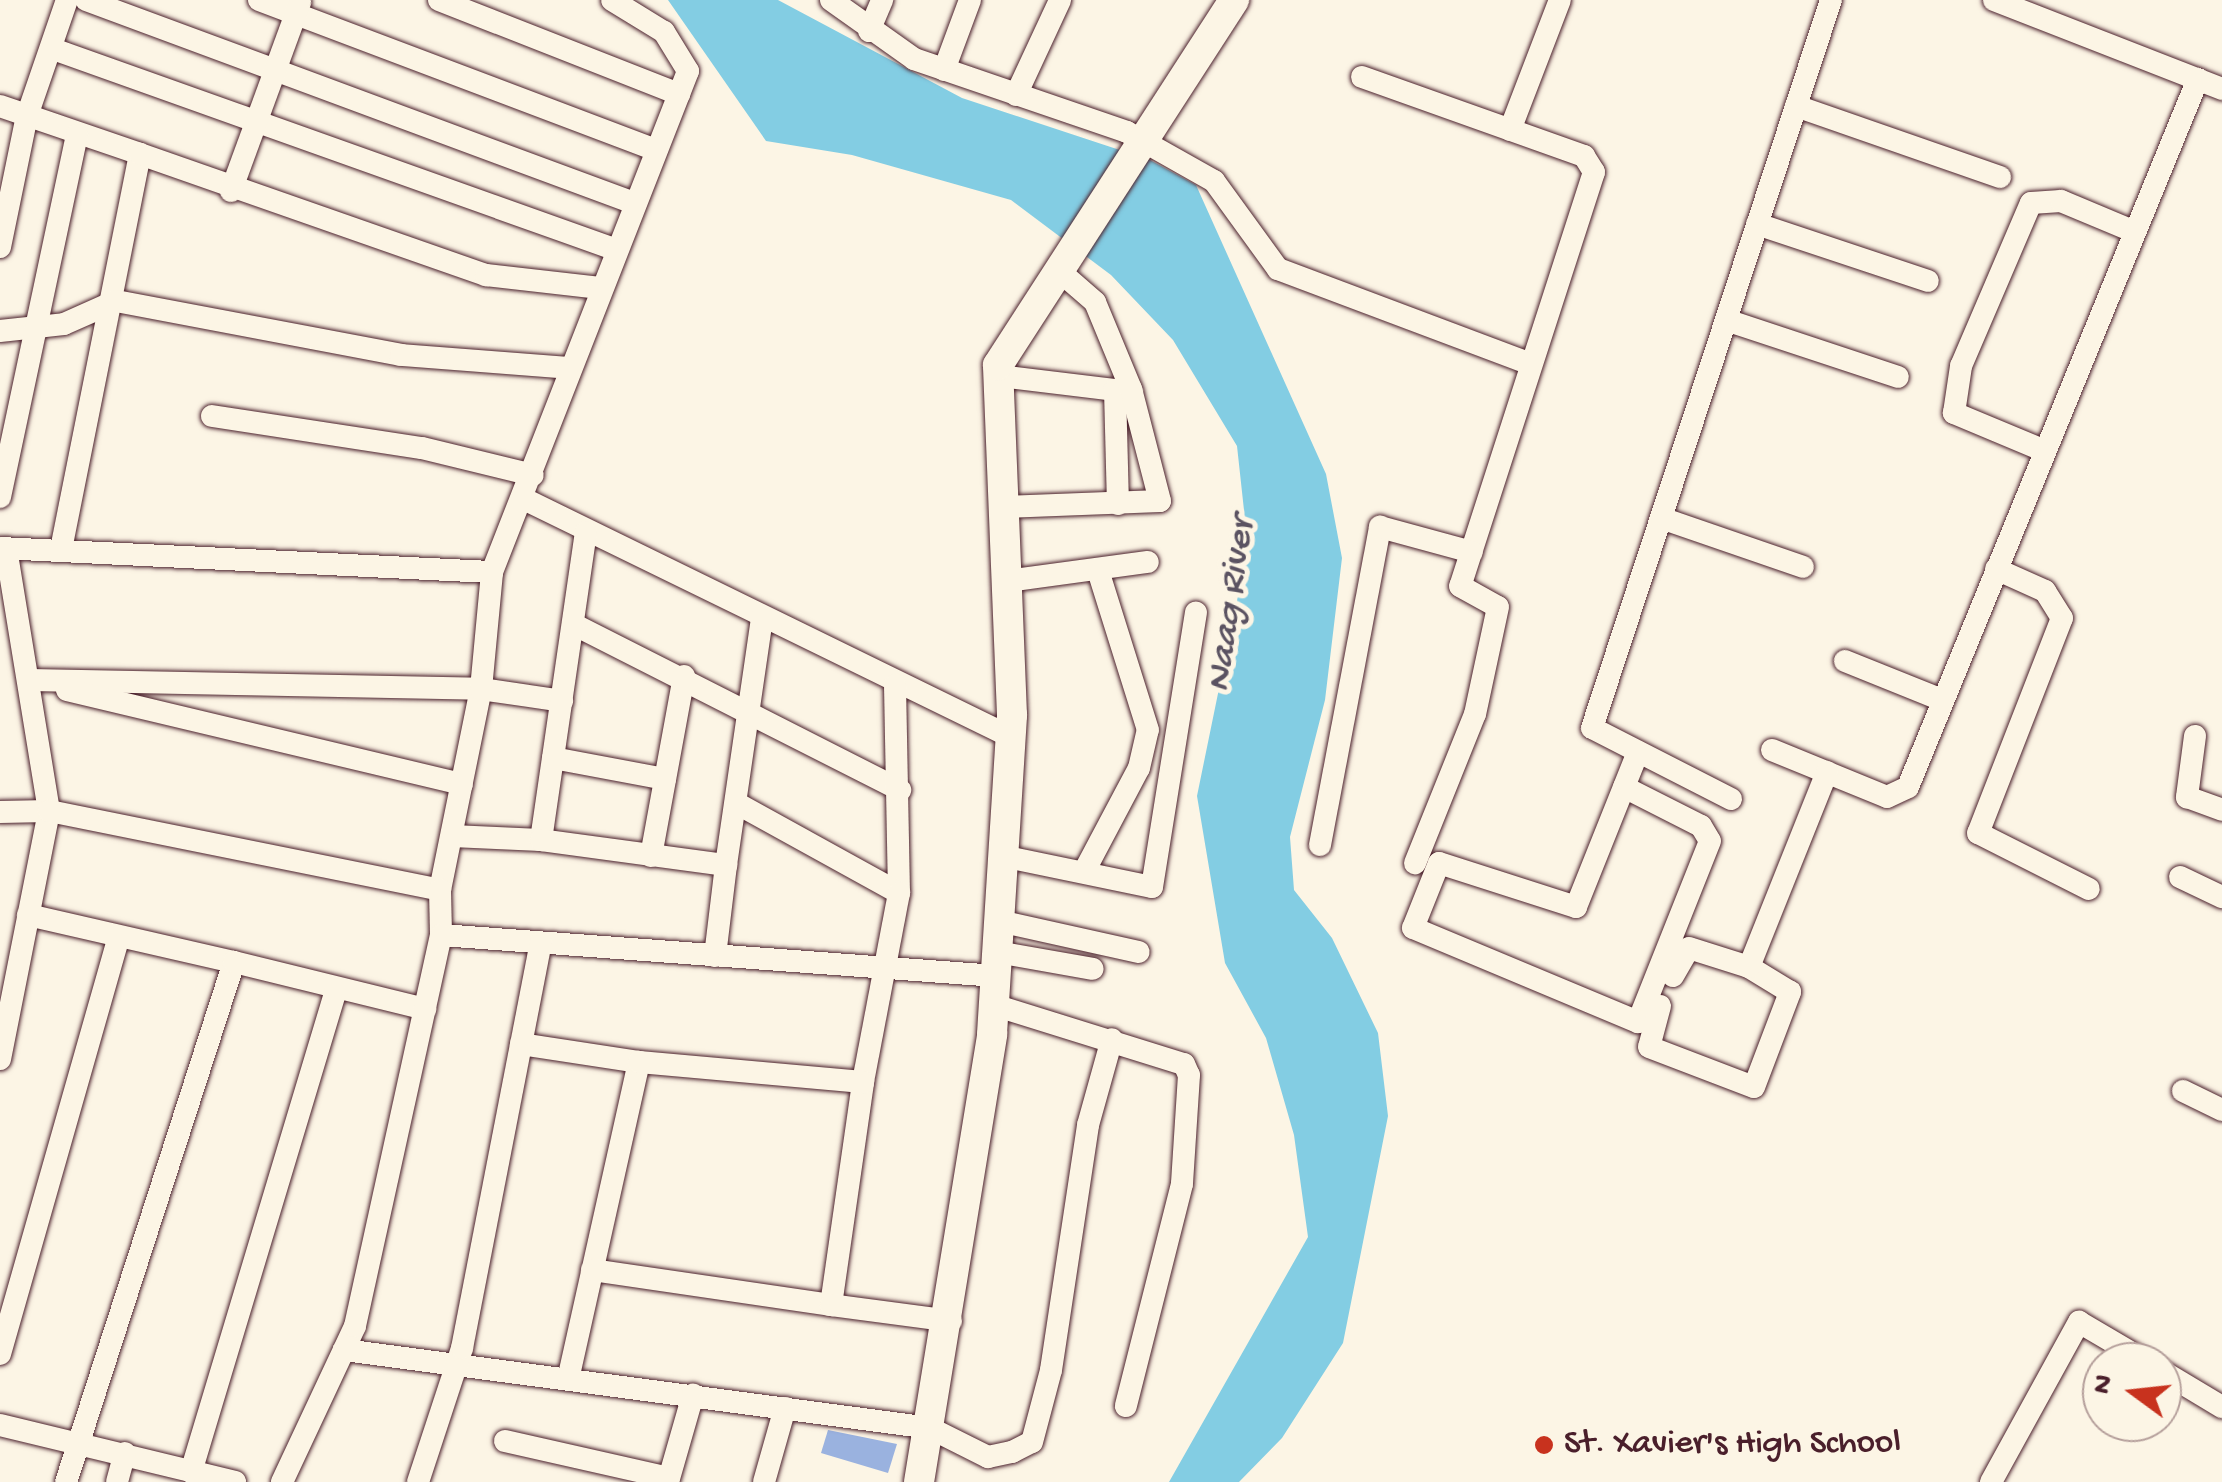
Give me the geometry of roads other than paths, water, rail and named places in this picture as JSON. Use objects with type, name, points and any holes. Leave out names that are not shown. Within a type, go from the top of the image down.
[{"type":"street","points":[[0,247],[26,116],[53,49],[67,0]]},
{"type":"street","points":[[86,0],[276,64],[634,204]]},
{"type":"street","points":[[260,0],[299,7],[657,150]]},
{"type":"street","points":[[439,0],[679,94]]},
{"type":"street","points":[[282,1482],[344,1350],[426,1009],[441,935],[440,890],[482,689],[492,572],[524,499],[614,249],[688,71],[664,32],[612,0]]},
{"type":"street","points":[[831,0],[869,31],[944,70],[1141,138],[1214,181],[1278,269],[1531,364]]},
{"type":"street","points":[[869,31],[882,0]]},
{"type":"street","points":[[944,70],[970,0]]},
{"type":"street","points":[[1016,95],[1060,0]]},
{"type":"street","points":[[919,1482],[951,1321],[996,978],[1009,736],[999,376],[1061,266],[1141,138],[1234,0]]},
{"type":"street","points":[[1510,130],[1560,0]]},
{"type":"street","points":[[1731,799],[1592,728],[1831,0]]},
{"type":"street","points":[[1994,0],[2222,88]]},
{"type":"street","points":[[231,191],[299,7]]},
{"type":"street","points":[[53,49],[254,124],[614,249]]},
{"type":"street","points":[[1362,77],[1584,156],[1594,172],[1460,586],[1498,608],[1475,714],[1415,863]]},
{"type":"street","points":[[1772,750],[1887,797],[1902,793],[2198,79]]},
{"type":"street","points":[[0,106],[140,154],[231,191],[486,275],[600,288]]},
{"type":"street","points":[[1796,106],[2000,177]]},
{"type":"street","points":[[0,497],[41,326],[76,135]]},
{"type":"street","points":[[61,548],[116,302],[140,154]]},
{"type":"street","points":[[2044,451],[1954,413],[1961,366],[2030,203],[2061,201],[2135,232]]},
{"type":"street","points":[[1757,224],[1928,281]]},
{"type":"street","points":[[1004,506],[1160,500],[1095,302],[1061,266]]},
{"type":"street","points":[[0,331],[41,326],[116,302],[402,354],[571,368]]},
{"type":"street","points":[[1726,320],[1898,377]]},
{"type":"street","points":[[999,376],[1123,391]]},
{"type":"street","points":[[1118,504],[1123,391]]},
{"type":"street","points":[[212,416],[422,448],[533,475]]},
{"type":"street","points":[[524,499],[895,686],[1009,736]]},
{"type":"street","points":[[1661,518],[1802,567]]},
{"type":"street","points":[[1320,845],[1380,527],[1472,552]]},
{"type":"street","points":[[541,840],[586,532]]},
{"type":"street","points":[[0,1059],[49,812],[30,680],[3,548],[492,572]]},
{"type":"street","points":[[1007,580],[1099,574],[1148,562]]},
{"type":"street","points":[[1996,569],[2045,591],[2062,618],[1978,833],[2089,888]]},
{"type":"street","points":[[1086,868],[1139,768],[1148,730],[1099,574]]},
{"type":"street","points":[[1002,856],[1086,868],[1144,887],[1155,882],[1196,613]]},
{"type":"street","points":[[716,956],[762,618]]},
{"type":"street","points":[[573,624],[684,676],[747,713],[900,790]]},
{"type":"street","points":[[1845,661],[1942,700]]},
{"type":"street","points":[[650,856],[684,676]]},
{"type":"street","points":[[30,680],[482,689],[562,701]]},
{"type":"street","points":[[30,680],[462,784]]},
{"type":"street","points":[[831,1305],[880,968],[900,893],[895,686]]},
{"type":"street","points":[[2195,736],[2187,797],[2222,810]]},
{"type":"street","points":[[1624,787],[1701,826],[1710,841],[1638,1022],[1413,928],[1439,864],[1576,906],[1638,752]]},
{"type":"street","points":[[553,758],[665,780]]},
{"type":"street","points":[[1749,967],[1826,772]]},
{"type":"street","points":[[736,802],[900,893]]},
{"type":"street","points":[[0,812],[49,812],[440,890]]},
{"type":"street","points":[[452,836],[541,840],[726,866]]},
{"type":"street","points":[[2180,877],[2222,897]]},
{"type":"street","points":[[28,915],[426,1009]]},
{"type":"street","points":[[999,920],[1138,952]]},
{"type":"street","points":[[441,935],[996,978],[1093,969]]},
{"type":"street","points":[[0,1354],[119,937]]},
{"type":"street","points":[[418,1482],[456,1364],[541,943]]},
{"type":"street","points":[[1684,950],[1749,967],[1790,992],[1754,1087],[1649,1047],[1684,950]]},
{"type":"street","points":[[66,1482],[234,962]]},
{"type":"street","points":[[996,978],[1112,1039],[1184,1064],[1189,1075],[1182,1184],[1126,1406]]},
{"type":"street","points":[[191,1472],[336,990]]},
{"type":"street","points":[[344,1350],[930,1428],[988,1457],[1032,1442],[1112,1039]]},
{"type":"street","points":[[521,1044],[639,1062],[863,1082]]},
{"type":"street","points":[[568,1379],[639,1062]]},
{"type":"street","points":[[2183,1091],[2222,1110]]},
{"type":"street","points":[[592,1270],[951,1321]]},
{"type":"street","points":[[1991,1482],[2079,1322],[2113,1342]]},
{"type":"street","points":[[2182,1383],[2222,1407]]},
{"type":"street","points":[[505,1441],[668,1480],[693,1395]]},
{"type":"street","points":[[764,1482],[785,1408]]},
{"type":"street","points":[[0,1426],[79,1440],[235,1482]]},
{"type":"street","points":[[116,1482],[125,1453]]},
{"type":"water","points":[[668,0],[778,0],[962,98],[1150,160],[1196,185],[1326,474],[1342,558],[1325,700],[1290,837],[1294,890],[1332,938],[1378,1033],[1388,1116],[1343,1343],[1282,1438],[1239,1482],[1169,1482],[1308,1237],[1294,1135],[1266,1038],[1225,963],[1197,796],[1248,547],[1237,446],[1173,340],[1111,275],[1011,200],[852,155],[766,141]]},
{"type":"place","name":"St. Xavier's High School","points":[[1544,1445]]},
{"type":"water label","name":"Naag River","points":[[1233,605]]}]
